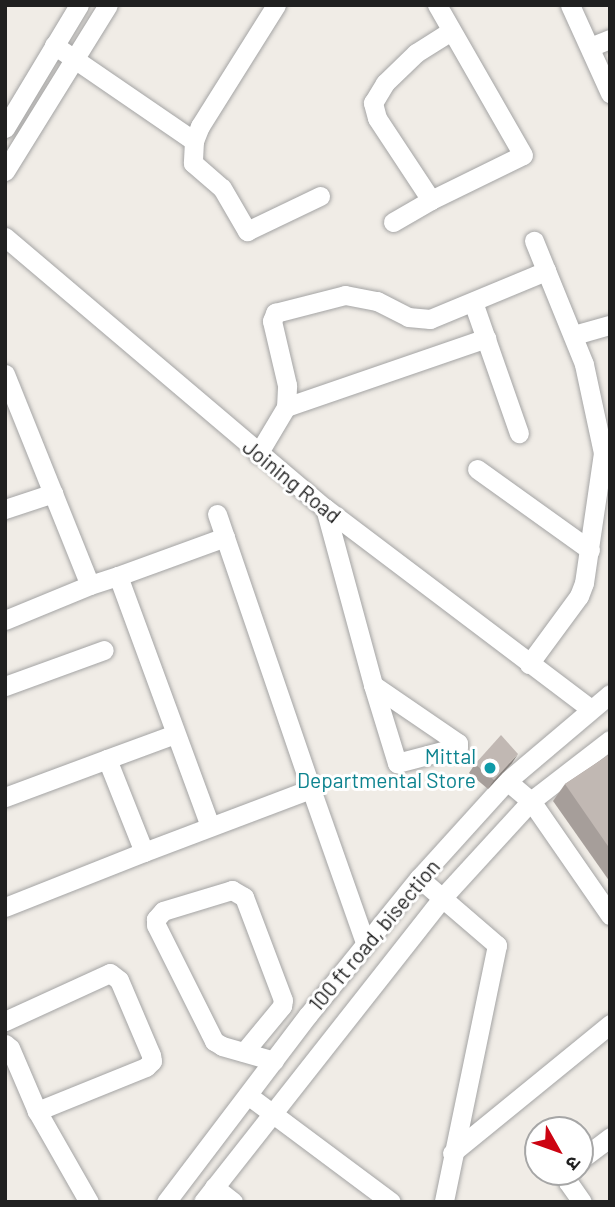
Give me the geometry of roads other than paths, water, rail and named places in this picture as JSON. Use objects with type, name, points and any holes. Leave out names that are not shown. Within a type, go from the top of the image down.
[{"type":"street","points":[[5,128],[79,5]]},
{"type":"street","points":[[5,171],[108,5]]},
{"type":"street","points":[[276,5],[194,141],[193,163],[222,188],[247,231],[320,196]]},
{"type":"street","points":[[393,222],[431,200],[522,157],[524,152],[437,5]]},
{"type":"street","points":[[570,5],[610,93]]},
{"type":"street","points":[[431,200],[377,118],[373,103],[385,83],[416,53],[451,31]]},
{"type":"street","points":[[590,47],[610,40]]},
{"type":"street","points":[[54,45],[194,141]]},
{"type":"street","name":"Joining Road","points":[[5,237],[324,508],[592,709]]},
{"type":"street","points":[[529,664],[579,596],[590,550],[606,452],[584,364],[534,241]]},
{"type":"street","points":[[258,454],[286,407],[286,385],[272,321],[279,310],[345,295],[377,300],[408,317],[421,320],[473,302],[546,271]]},
{"type":"street","points":[[473,302],[519,433]]},
{"type":"street","points":[[574,335],[610,325]]},
{"type":"street","points":[[286,407],[486,338]]},
{"type":"street","points":[[5,374],[10,412],[53,493],[90,585]]},
{"type":"street","points":[[477,469],[590,550]]},
{"type":"street","points":[[5,509],[53,493]]},
{"type":"street","points":[[324,508],[373,685],[398,764],[458,747],[458,743],[373,685]]},
{"type":"street","points":[[217,514],[365,942]]},
{"type":"street","points":[[5,620],[90,585],[225,537]]},
{"type":"street","points":[[118,576],[210,826]]},
{"type":"street","points":[[5,686],[104,650]]},
{"type":"street","name":"100 ft road, bisection","points":[[166,1202],[365,942],[419,878],[507,781],[610,694]]},
{"type":"street","points":[[5,797],[175,734]]},
{"type":"street","name":"100 ft road, bisection","points":[[209,1194],[443,897],[531,802],[610,740]]},
{"type":"street","points":[[107,759],[144,852]]},
{"type":"street","points":[[507,781],[531,802],[610,915]]},
{"type":"street","points":[[5,907],[311,789]]},
{"type":"street","points":[[419,878],[497,945],[452,1153],[449,1199]]},
{"type":"street","points":[[244,1052],[282,1006],[283,1000],[244,897],[232,890],[163,911],[156,919],[156,925],[208,1034],[222,1046],[274,1061]]},
{"type":"street","points":[[5,1021],[110,973],[119,980],[151,1055],[152,1061],[146,1067],[37,1111]]},
{"type":"street","points":[[452,1153],[610,1024]]},
{"type":"street","points":[[5,1044],[10,1048],[37,1111],[89,1202]]},
{"type":"street","points":[[249,1096],[391,1202]]},
{"type":"street","points":[[594,1149],[610,1137]]},
{"type":"street","points":[[571,1186],[582,1202]]},
{"type":"street","points":[[209,1194],[233,1202]]},
{"type":"place","name":"Mittal Departmental Store","points":[[490,768]]}]
